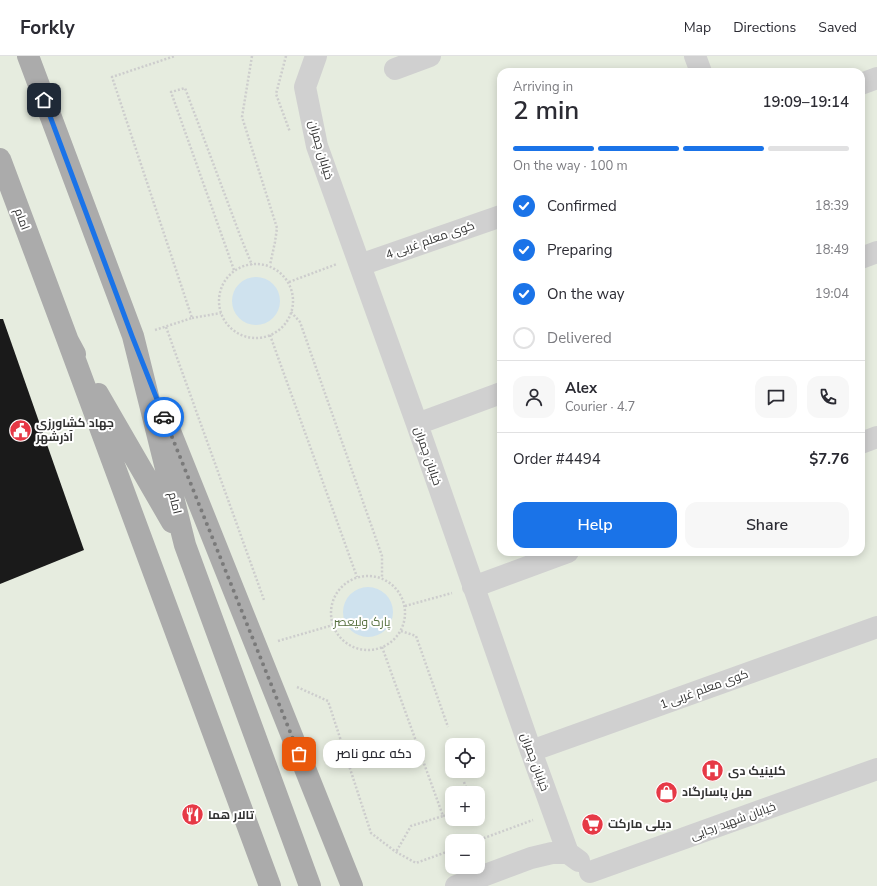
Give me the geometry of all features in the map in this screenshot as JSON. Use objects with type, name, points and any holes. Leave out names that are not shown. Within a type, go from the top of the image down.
[{"type":"main road","name":"امام","points":[[28,56],[132,336],[186,544]]},
{"type":"main road","name":"امام","points":[[0,159],[68,341],[186,544]]},
{"type":"main road","points":[[132,336],[352,886]]},
{"type":"main road","points":[[68,341],[270,881]]},
{"type":"main road","points":[[186,544],[310,886]]},
{"type":"main road","points":[[343,863],[345,886]]},
{"type":"street","name":"خیابان چمران","points":[[316,56],[305,87],[318,146],[417,424],[530,751],[568,854]]},
{"type":"street","points":[[395,68],[430,56]]},
{"type":"street","points":[[695,56],[700,68]]},
{"type":"street","points":[[865,82],[877,78]]},
{"type":"street","name":"کوی معلم غربی 4","points":[[358,261],[497,217]]},
{"type":"street","points":[[865,256],[877,252]]},
{"type":"street","points":[[417,424],[497,394]]},
{"type":"street","points":[[865,442],[877,437]]},
{"type":"street","points":[[474,587],[557,556]]},
{"type":"street","name":"کوی معلم غربی 1","points":[[530,751],[877,628]]},
{"type":"street","name":"خیابان شهید رجایی","points":[[591,879],[877,769]]},
{"type":"street","points":[[456,886],[531,858],[552,854],[568,854],[580,862],[591,879]]},
{"type":"path","points":[[175,56],[112,77],[192,318]]},
{"type":"path","points":[[252,56],[242,117],[276,228],[275,242],[270,265]]},
{"type":"path","points":[[234,270],[171,92],[186,88],[240,238],[252,265]]},
{"type":"path","points":[[289,282],[358,261]]},
{"type":"path","points":[[252,265],[270,265],[281,272],[289,282],[293,294],[293,306],[289,318],[281,328],[270,335],[258,337],[246,336],[235,331],[226,323],[221,313],[219,301],[221,289],[226,279],[234,270],[252,265]]},
{"type":"path","points":[[291,312],[300,322],[382,556],[382,578]]},
{"type":"path","points":[[132,336],[192,318],[221,313]]},
{"type":"path","points":[[166,327],[265,603]]},
{"type":"path","points":[[270,335],[357,577]]},
{"type":"path","points":[[370,576],[382,578],[393,584],[401,594],[405,606],[405,619],[401,631],[393,640],[382,647],[370,650],[358,648],[347,643],[339,635],[333,625],[331,613],[335,596],[346,582],[357,577],[370,576]]},
{"type":"path","points":[[405,606],[474,587]]},
{"type":"path","points":[[280,648],[278,641],[333,625]]},
{"type":"path","points":[[401,631],[416,636],[448,727]]},
{"type":"path","points":[[382,647],[443,816],[410,826],[396,852]]},
{"type":"path","points":[[291,684],[328,701],[371,833],[396,852],[416,863],[445,853]]},
{"type":"path","points":[[464,782],[465,786]]},
{"type":"green space","name":"پارک ولیعصر","points":[[0,56],[877,56],[877,886],[0,886]]},
{"type":"water","points":[[251,277],[261,277],[273,284],[280,296],[280,306],[273,318],[261,325],[251,325],[243,321],[236,314],[232,306],[232,296],[236,288],[243,281]]},
{"type":"water","points":[[363,587],[373,587],[386,594],[393,607],[393,617],[386,630],[373,637],[363,637],[354,633],[347,626],[343,617],[343,607],[347,598],[354,591]]},
{"type":"building","name":"جهاد کشاورزی آذرشهر","points":[[0,319],[3,319],[84,550],[0,584]]},
{"type":"way so far","points":[[164,417],[299,754]]},
{"type":"place","name":"جهاد کشاورزی آذرشهر","points":[[21,430]]},
{"type":"place","name":"دکه عمو ناصر","points":[[299,754]]},
{"type":"place","name":"کلینیک دی","points":[[712,771]]},
{"type":"place","name":"مبل پاسارگاد","points":[[666,792]]},
{"type":"place","name":"تالار هما","points":[[193,815]]},
{"type":"place","name":"دیلی مارکت","points":[[592,824]]},
{"type":"route","points":[[44,100],[132,336],[164,417]]}]
